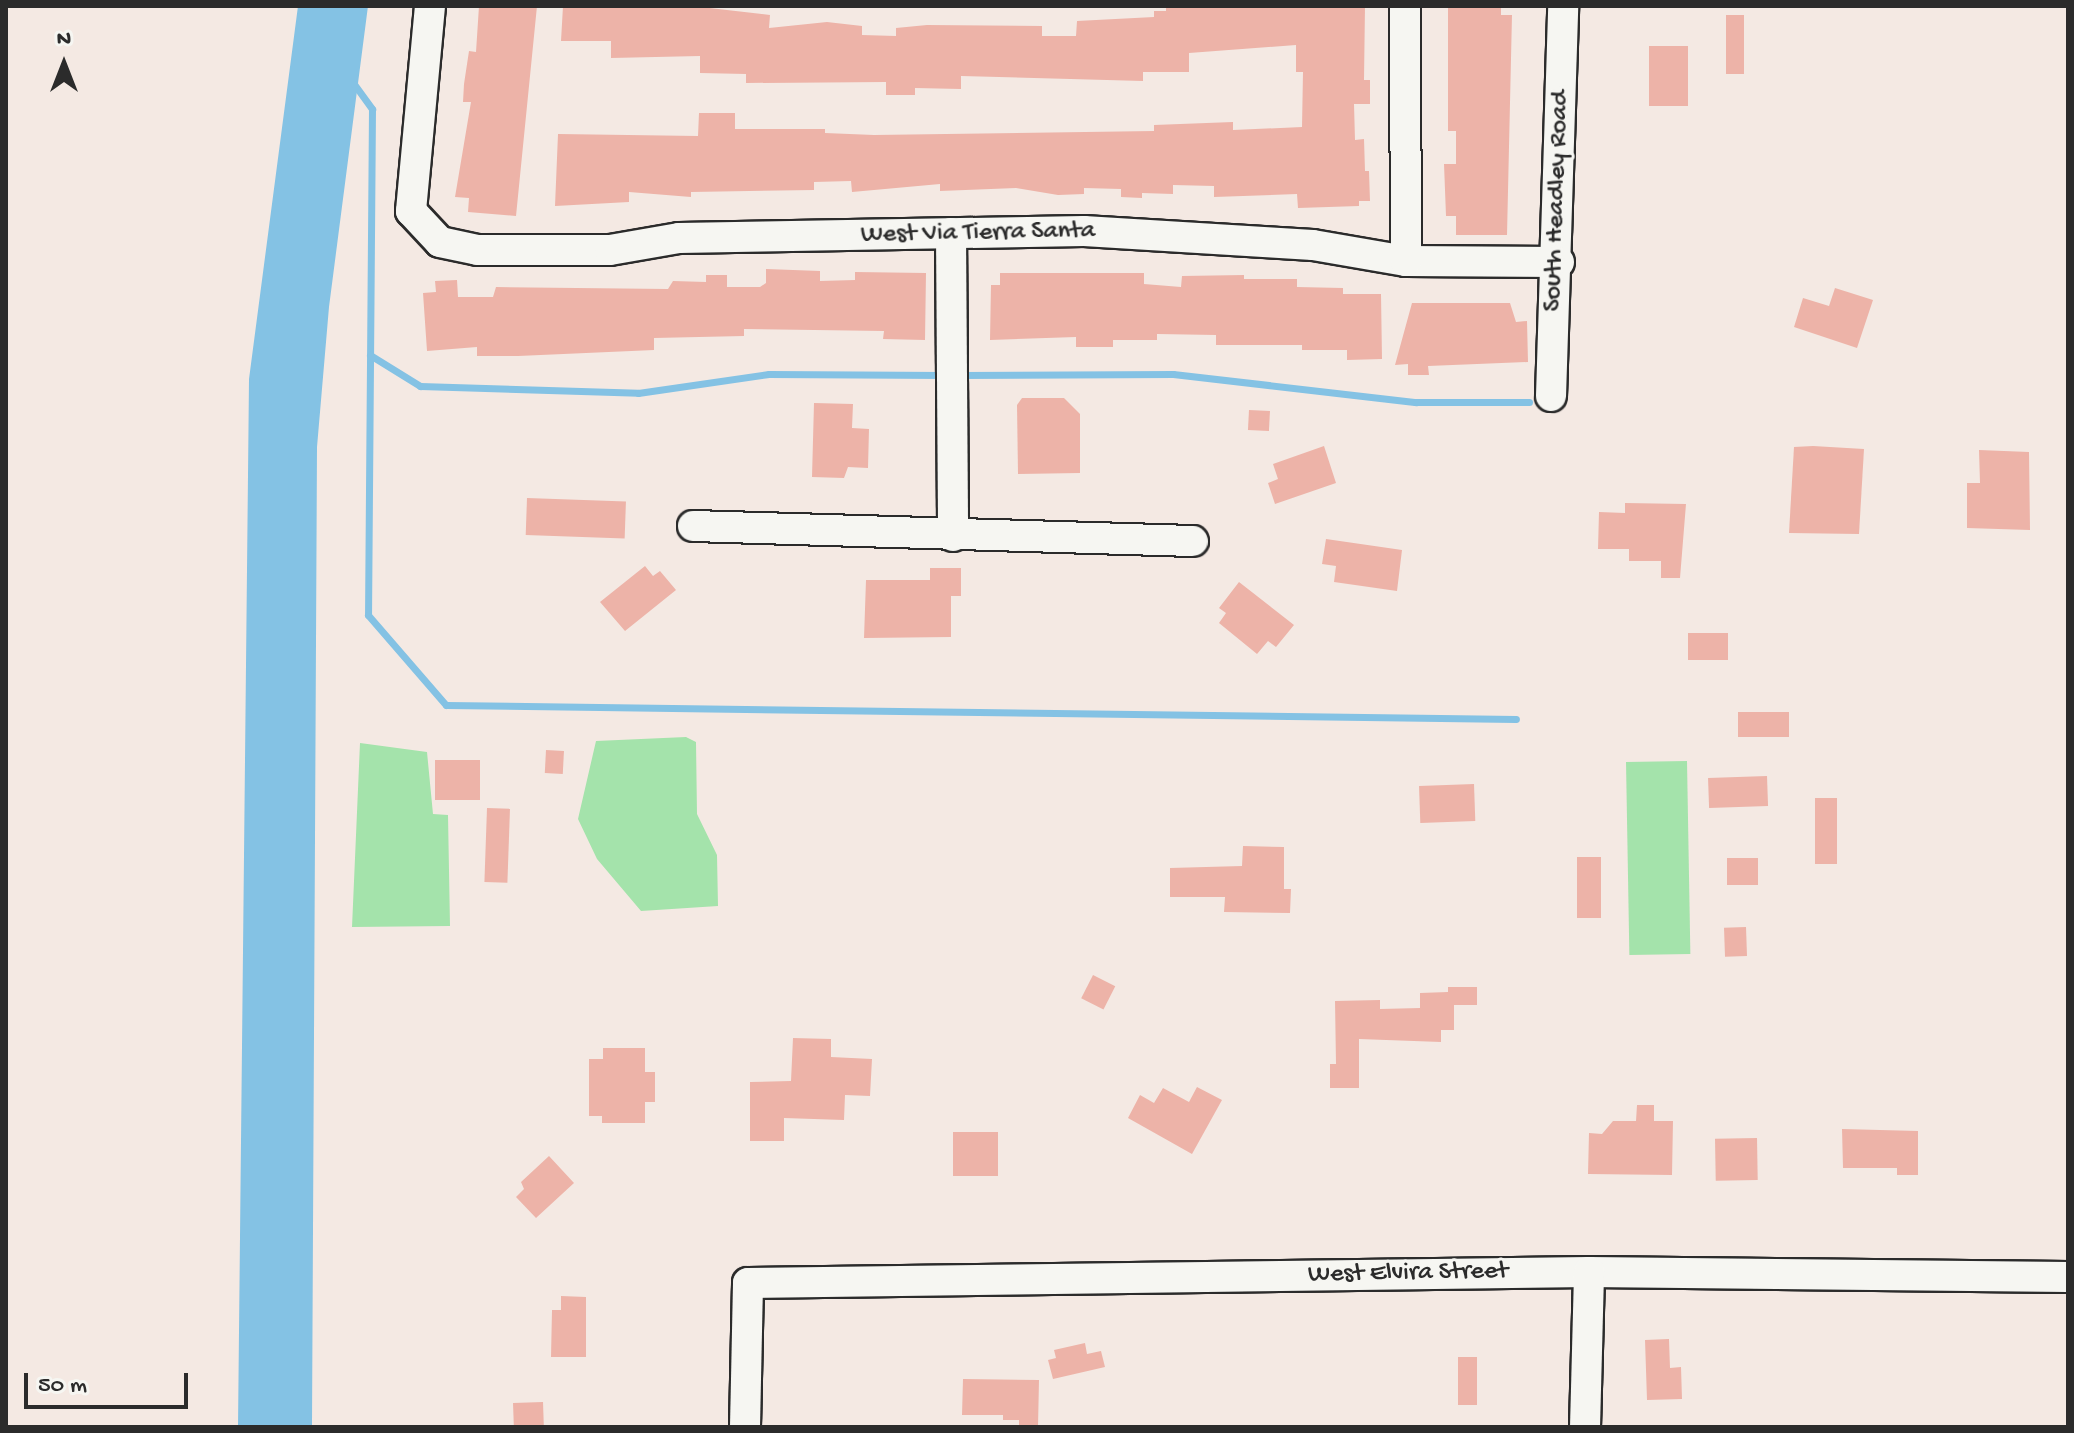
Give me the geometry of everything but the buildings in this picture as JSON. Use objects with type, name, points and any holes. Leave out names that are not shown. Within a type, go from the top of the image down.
[{"type":"street","name":"West Via Tierra Santa","points":[[430,6],[411,211],[440,242],[477,250],[610,250],[679,238],[951,233],[1145,235],[1313,245],[1406,261],[1559,262]]},
{"type":"street","points":[[1405,6],[1406,261]]},
{"type":"street","name":"South Headley Road","points":[[1551,396],[1559,262],[1563,6]]},
{"type":"street","points":[[951,233],[953,536]]},
{"type":"street","points":[[693,526],[1193,541]]},
{"type":"street","points":[[1585,1427],[1589,1272]]},
{"type":"street","name":"West Elvira Street","points":[[745,1427],[748,1283],[1589,1272],[2068,1277]]},
{"type":"green space","points":[[686,737],[696,742],[697,814],[717,855],[718,906],[641,911],[597,859],[578,819],[596,741]]},
{"type":"green space","points":[[360,743],[427,752],[433,814],[448,815],[450,926],[352,927]]},
{"type":"green space","points":[[1687,761],[1690,954],[1629,955],[1626,762]]},
{"type":"water","points":[[298,6],[368,6],[329,307],[317,447],[312,1427],[238,1427],[249,379]]},
{"type":"waterway","points":[[354,84],[372,109],[368,615],[446,705],[1516,719]]},
{"type":"waterway","points":[[370,355],[420,386],[638,393],[769,374],[944,375]]},
{"type":"waterway","points":[[961,375],[1173,374],[1416,402],[1529,402]]}]
